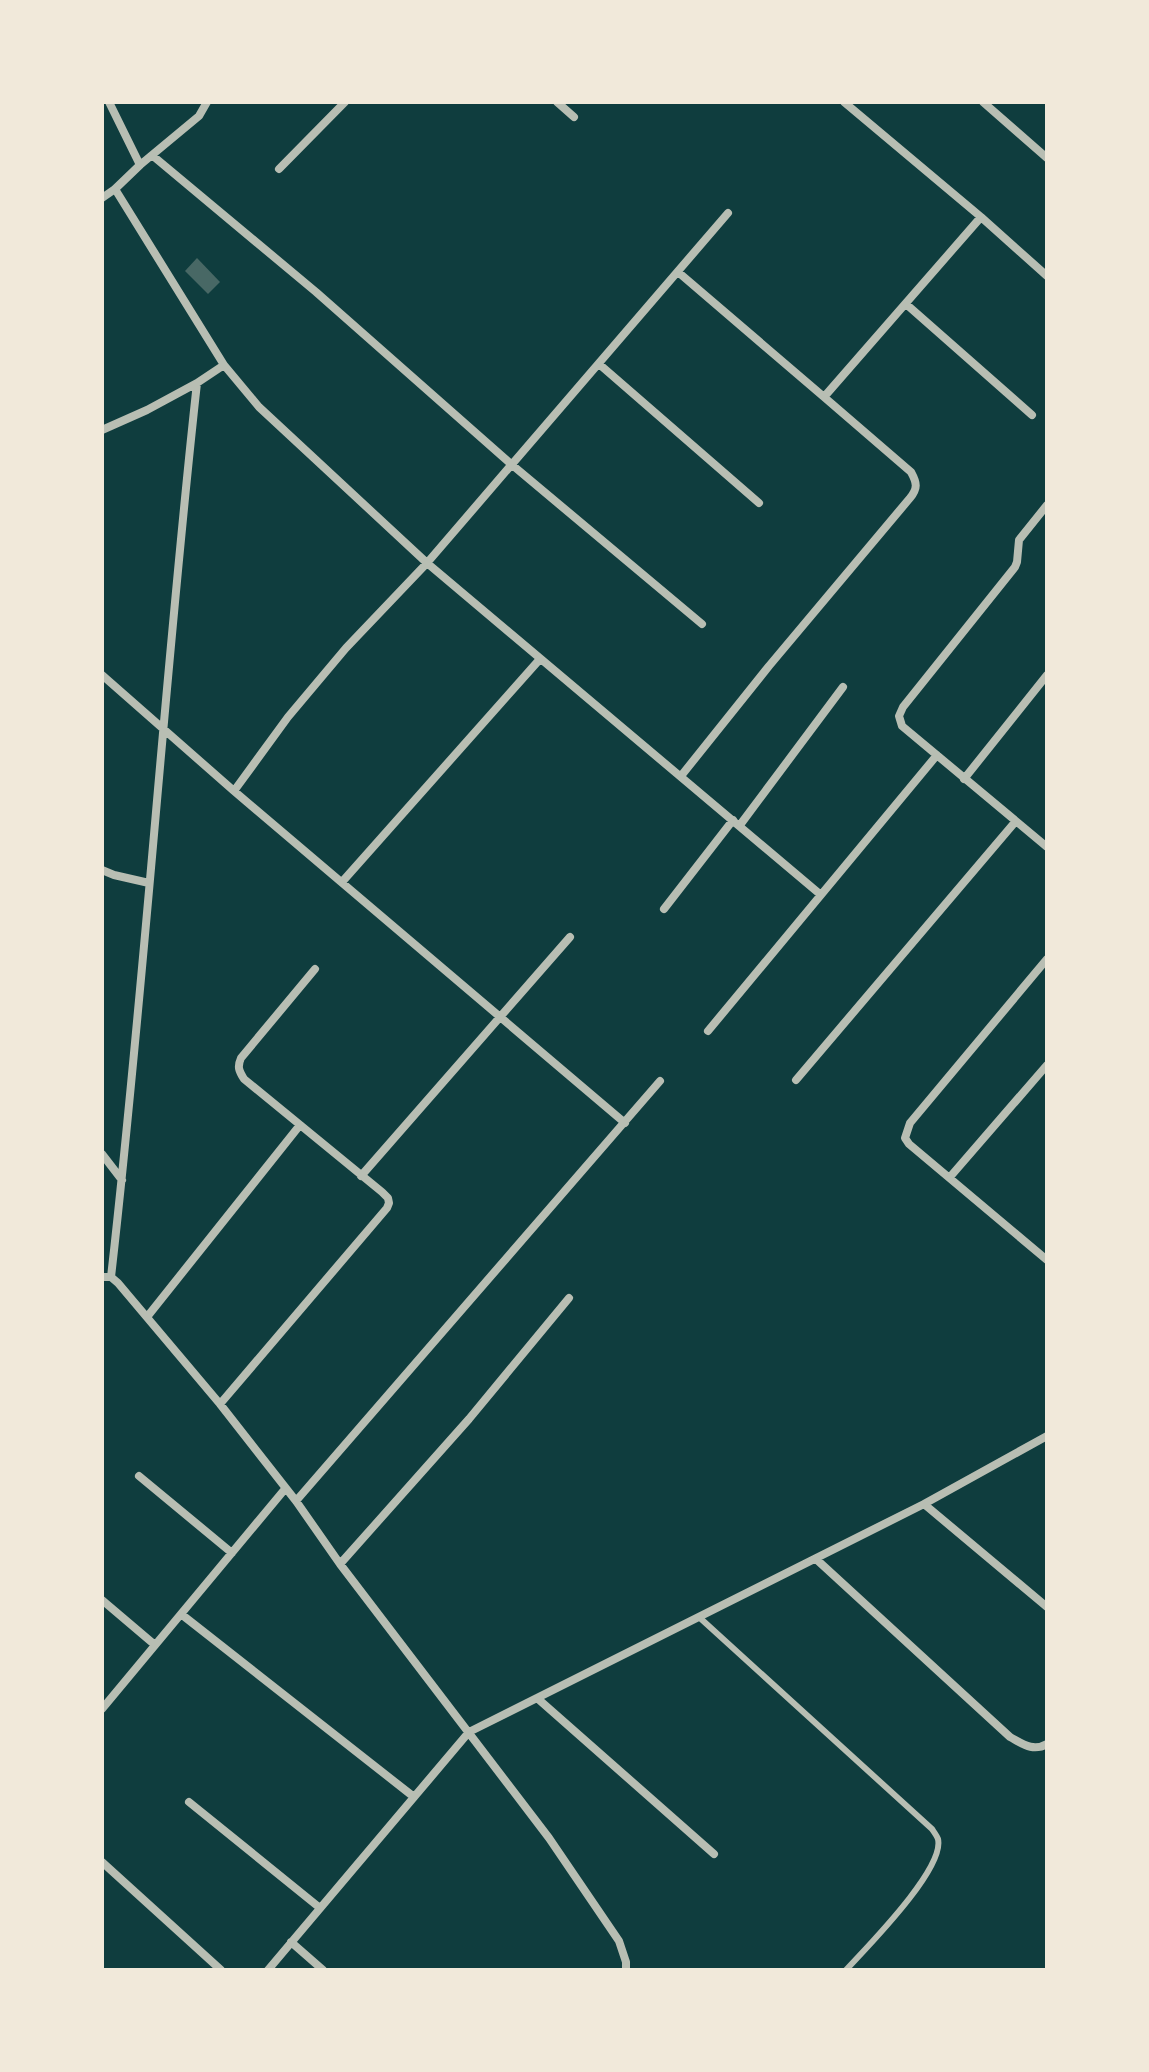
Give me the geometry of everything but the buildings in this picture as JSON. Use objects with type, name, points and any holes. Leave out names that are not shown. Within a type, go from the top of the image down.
[{"type":"street","points":[[109,102],[140,165]]},
{"type":"street","points":[[102,198],[199,116],[207,102]]},
{"type":"street","points":[[279,169],[345,102]]},
{"type":"street","points":[[557,102],[574,117]]},
{"type":"street","points":[[844,102],[1047,276]]},
{"type":"street","points":[[983,102],[1047,158]]},
{"type":"street","points":[[153,156],[702,624]]},
{"type":"street","points":[[115,189],[224,365],[259,407],[427,563],[821,895]]},
{"type":"street","points":[[234,791],[288,717],[346,648],[427,563],[728,213]]},
{"type":"street","points":[[824,397],[981,217]]},
{"type":"street","points":[[678,272],[911,472],[917,488],[681,776]]},
{"type":"street","points":[[906,304],[1032,415]]},
{"type":"street","points":[[599,364],[759,503]]},
{"type":"street","points":[[102,430],[147,410],[224,365]]},
{"type":"street","points":[[197,383],[178,553],[122,1181],[106,1277],[147,1317],[220,1404],[549,1838],[619,1941],[626,1970]]},
{"type":"street","points":[[1047,505],[1019,540],[1015,567],[899,716],[902,726],[1047,847]]},
{"type":"street","points":[[342,882],[540,659]]},
{"type":"street","points":[[102,675],[625,1123]]},
{"type":"street","points":[[964,779],[1047,675]]},
{"type":"street","points":[[664,909],[843,687]]},
{"type":"street","points":[[708,1031],[937,755]]},
{"type":"street","points":[[796,1080],[1015,822]]},
{"type":"street","points":[[102,870],[149,883]]},
{"type":"street","points":[[361,1176],[570,937]]},
{"type":"street","points":[[1047,959],[910,1123],[905,1138],[1047,1260]]},
{"type":"street","points":[[220,1404],[389,1203],[388,1198],[244,1079],[239,1071],[238,1065],[315,969]]},
{"type":"street","points":[[950,1177],[1047,1065]]},
{"type":"street","points":[[296,1501],[660,1081]]},
{"type":"street","points":[[147,1317],[300,1125]]},
{"type":"street","points":[[102,1154],[122,1181]]},
{"type":"street","points":[[340,1564],[469,1419],[569,1298]]},
{"type":"street","points":[[268,1970],[469,1732],[924,1504],[1047,1436]]},
{"type":"street","points":[[139,1476],[232,1553]]},
{"type":"street","points":[[104,1702],[285,1489]]},
{"type":"street","points":[[924,1504],[1047,1607]]},
{"type":"street","points":[[816,1559],[1010,1737],[1039,1749],[1047,1744]]},
{"type":"street","points":[[102,1600],[155,1645]]},
{"type":"street","points":[[181,1614],[414,1797]]},
{"type":"street","points":[[537,1698],[714,1854]]},
{"type":"street","points":[[189,1802],[320,1908]]},
{"type":"street","points":[[102,1862],[221,1970]]},
{"type":"street","points":[[291,1942],[323,1970]]},
{"type":"lane","points":[[700,1618],[938,1837],[934,1859],[916,1890],[846,1970]]}]
